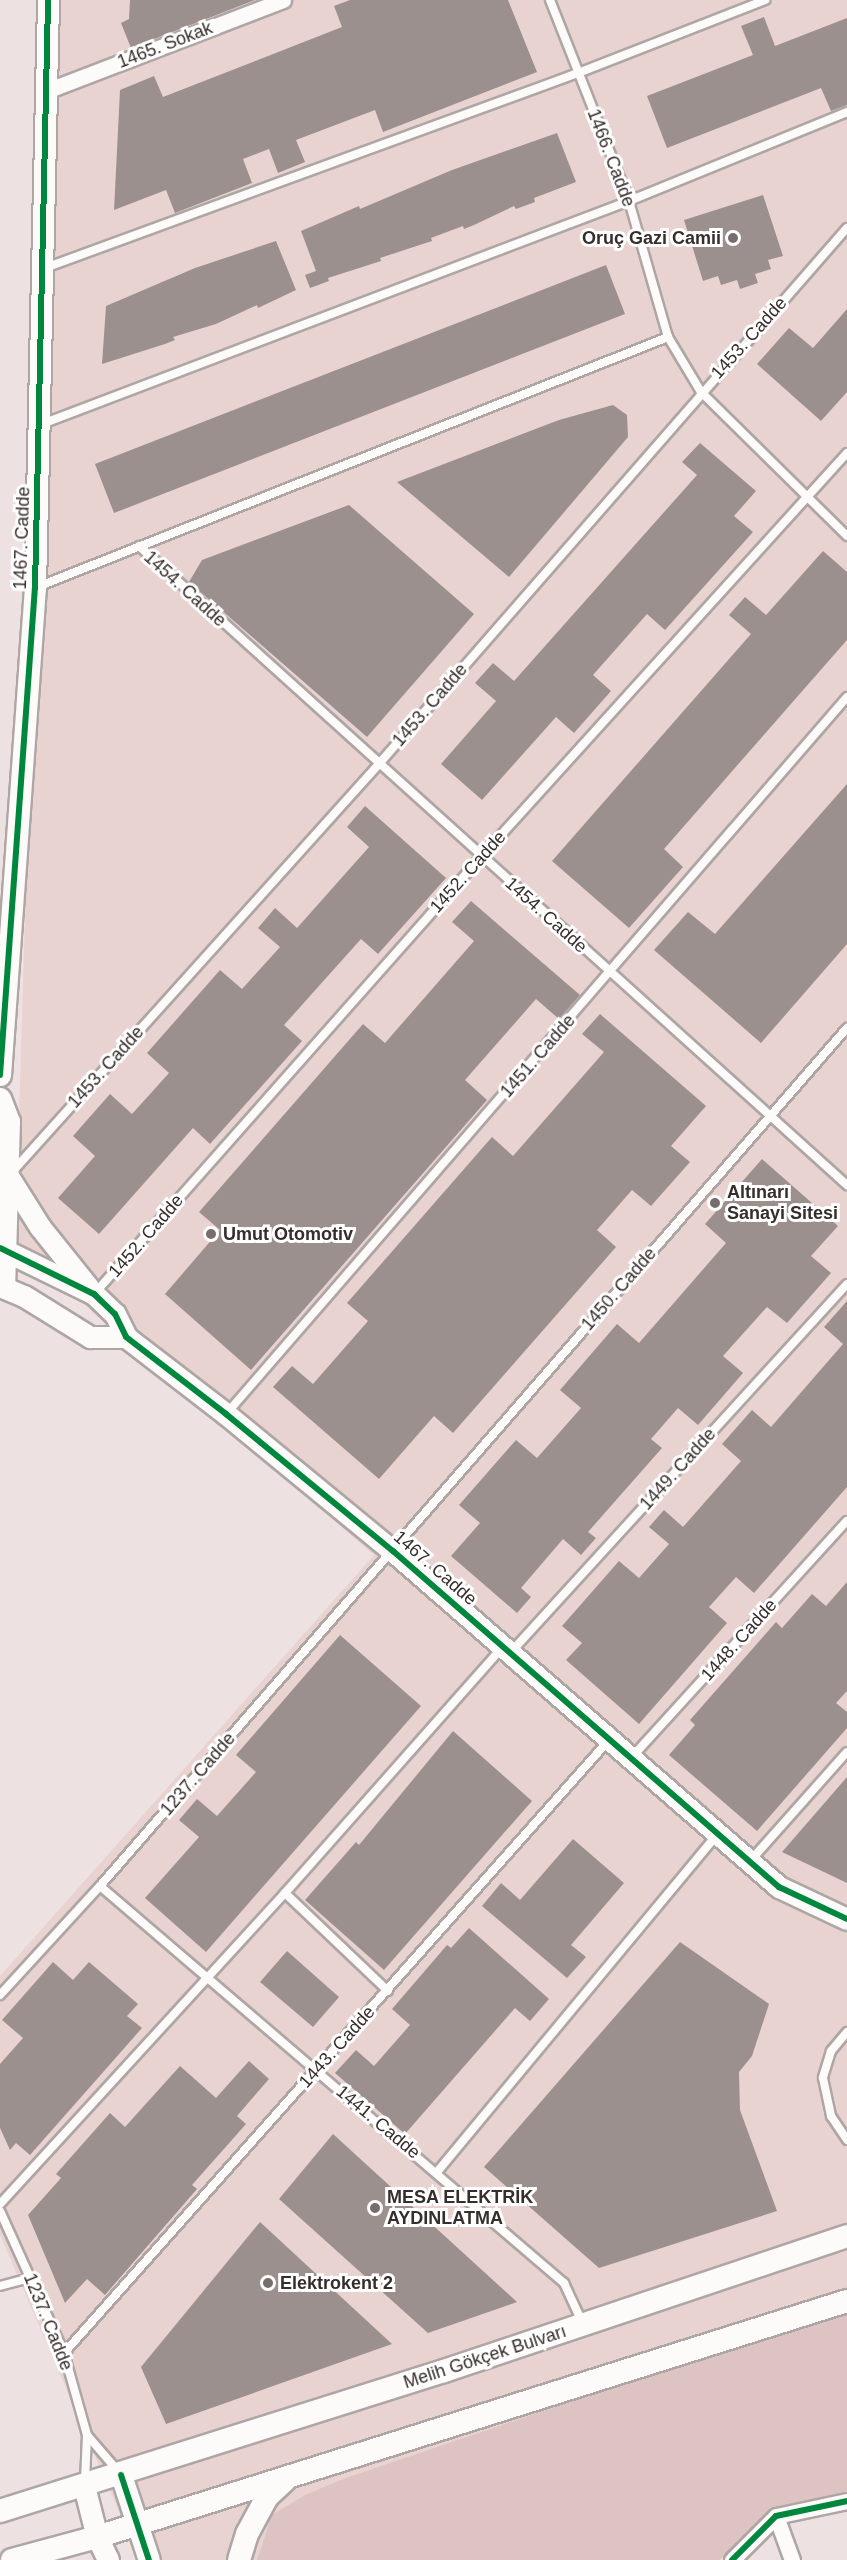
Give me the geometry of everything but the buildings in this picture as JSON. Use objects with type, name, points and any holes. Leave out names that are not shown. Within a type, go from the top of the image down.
[{"type":"main road","name":"Melih Gökçek Bulvarı","points":[[0,2511],[121,2475],[583,2325],[847,2236]]},
{"type":"main road","points":[[12,2560],[97,2538],[847,2301]]},
{"type":"main road","points":[[239,2560],[247,2534],[267,2497],[288,2477]]},
{"type":"street","name":"1467. Cadde","points":[[0,1076],[35,588],[45,268],[48,0]]},
{"type":"street","name":"1465. Sokak","points":[[46,91],[283,0]]},
{"type":"street","points":[[0,1098],[9,1121],[2,1286],[90,1337],[126,1337]]},
{"type":"street","points":[[8,1176],[40,1227],[94,1294]]},
{"type":"street","name":"1467. Cadde","points":[[3,1249],[94,1294],[115,1314],[126,1337],[226,1414],[393,1551],[779,1887],[847,1918]]},
{"type":"street","name":"1237. Cadde","points":[[121,2475],[150,2560]]},
{"type":"street","name":"1237. Cadde","points":[[84,2486],[97,2538],[108,2560]]},
{"type":"street","points":[[732,2560],[777,2516],[847,2502]]},
{"type":"street","points":[[777,2516],[792,2560]]},
{"type":"lane","name":"1466. Cadde","points":[[550,0],[629,201],[668,338],[701,392],[847,536]]},
{"type":"lane","points":[[45,268],[578,73],[765,0]]},
{"type":"lane","points":[[40,424],[629,201],[847,112]]},
{"type":"lane","name":"1453. Cadde","points":[[8,1176],[378,765],[701,392],[847,228]]},
{"type":"lane","points":[[35,588],[668,338]]},
{"type":"lane","name":"1452. Cadde","points":[[94,1294],[481,857],[847,453]]},
{"type":"lane","name":"1454. Cadde","points":[[139,546],[378,765],[847,1185]]},
{"type":"lane","name":"1451. Cadde","points":[[226,1414],[611,973],[847,697]]},
{"type":"lane","name":"1450. Cadde","points":[[393,1551],[847,1028]]},
{"type":"lane","name":"1449. Cadde","points":[[0,2204],[506,1650],[847,1284]]},
{"type":"lane","name":"1448. Cadde","points":[[631,1758],[847,1521]]},
{"type":"lane","name":"1237. Cadde","points":[[0,1995],[100,1886],[393,1551]]},
{"type":"lane","name":"1443. Cadde","points":[[64,2353],[609,1740]]},
{"type":"lane","points":[[750,1861],[847,1752]]},
{"type":"lane","points":[[437,2172],[718,1834]]},
{"type":"lane","name":"1441. Cadde","points":[[100,1886],[564,2283],[583,2325]]},
{"type":"lane","points":[[285,1893],[388,1991]]},
{"type":"lane","points":[[847,2032],[831,2051],[824,2078],[831,2116],[847,2140]]},
{"type":"lane","name":"1237. Cadde","points":[[0,2211],[64,2353],[87,2435],[84,2486]]},
{"type":"lane","points":[[0,2286],[30,2278]]},
{"type":"lane","name":"1237. Cadde","points":[[87,2435],[121,2475]]},
{"type":"shaded area","points":[[53,0],[847,0],[847,2488],[769,2501],[704,2560],[140,2560],[0,2235],[0,1976],[374,1555],[15,1245]]},
{"type":"shaded area","points":[[847,2308],[847,2495],[769,2515],[720,2560],[257,2560],[272,2515],[305,2495],[346,2478]]},
{"type":"cycle path","points":[[0,1075],[35,588],[48,0]]},
{"type":"cycle path","points":[[0,1248],[94,1294],[115,1314],[126,1337],[226,1414],[393,1551],[779,1887],[847,1919]]},
{"type":"cycle path","points":[[121,2475],[149,2560]]},
{"type":"cycle path","points":[[732,2560],[776,2516],[847,2501]]},
{"type":"place","name":"Oruç Gazi Camii","points":[[733,238]]},
{"type":"place","name":"Altınarı Sanayi Sitesi","points":[[715,1203]]},
{"type":"place","name":"Umut Otomotiv","points":[[211,1234]]},
{"type":"place","name":"MESA ELEKTRİK AYDINLATMA","points":[[375,2208]]},
{"type":"place","name":"Elektrokent 2","points":[[268,2283]]}]
